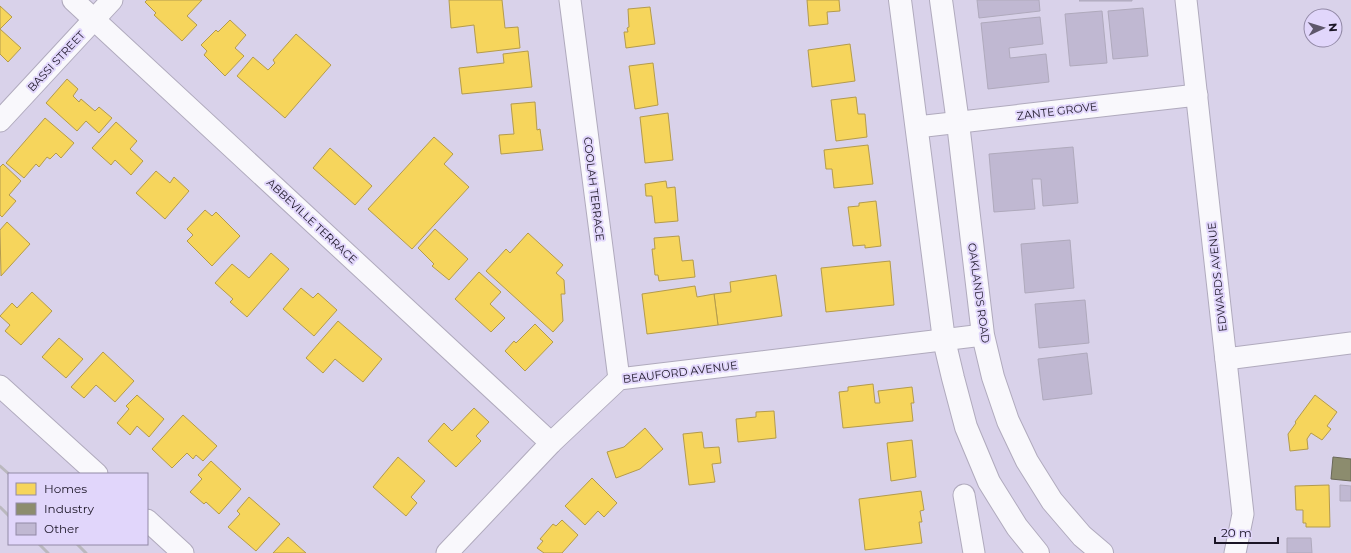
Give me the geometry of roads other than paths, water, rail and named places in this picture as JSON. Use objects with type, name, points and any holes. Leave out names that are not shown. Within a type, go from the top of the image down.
[{"type":"main road","points":[[900,0],[944,340],[953,378],[966,427],[989,482],[1017,527],[1038,553]]},
{"type":"main road","name":"OAKLANDS ROAD","points":[[941,0],[958,123],[982,335],[993,377],[1008,421],[1027,461],[1052,501],[1082,536],[1102,553]]},
{"type":"street","name":"ABBEVILLE TERRACE","points":[[73,0],[552,443]]},
{"type":"street","name":"BASSI STREET","points":[[0,121],[112,0]]},
{"type":"street","name":"COOLAH TERRACE","points":[[570,0],[619,379]]},
{"type":"street","name":"EDWARDS AVENUE","points":[[1186,0],[1243,514],[1235,553]]},
{"type":"street","name":"ZANTE GROVE","points":[[917,127],[1196,95]]},
{"type":"street","name":"BEAUFORD AVENUE","points":[[447,553],[552,443],[619,379],[982,335]]},
{"type":"street","points":[[1226,359],[1351,343]]},
{"type":"street","points":[[0,386],[96,473]]},
{"type":"street","points":[[964,495],[974,553]]},
{"type":"street","points":[[148,521],[183,553]]},
{"type":"railway","points":[[0,466],[8,473]]},
{"type":"railway","points":[[0,507],[8,515]]},
{"type":"railway","points":[[40,545],[48,553]]},
{"type":"railway","points":[[78,545],[86,553]]}]
